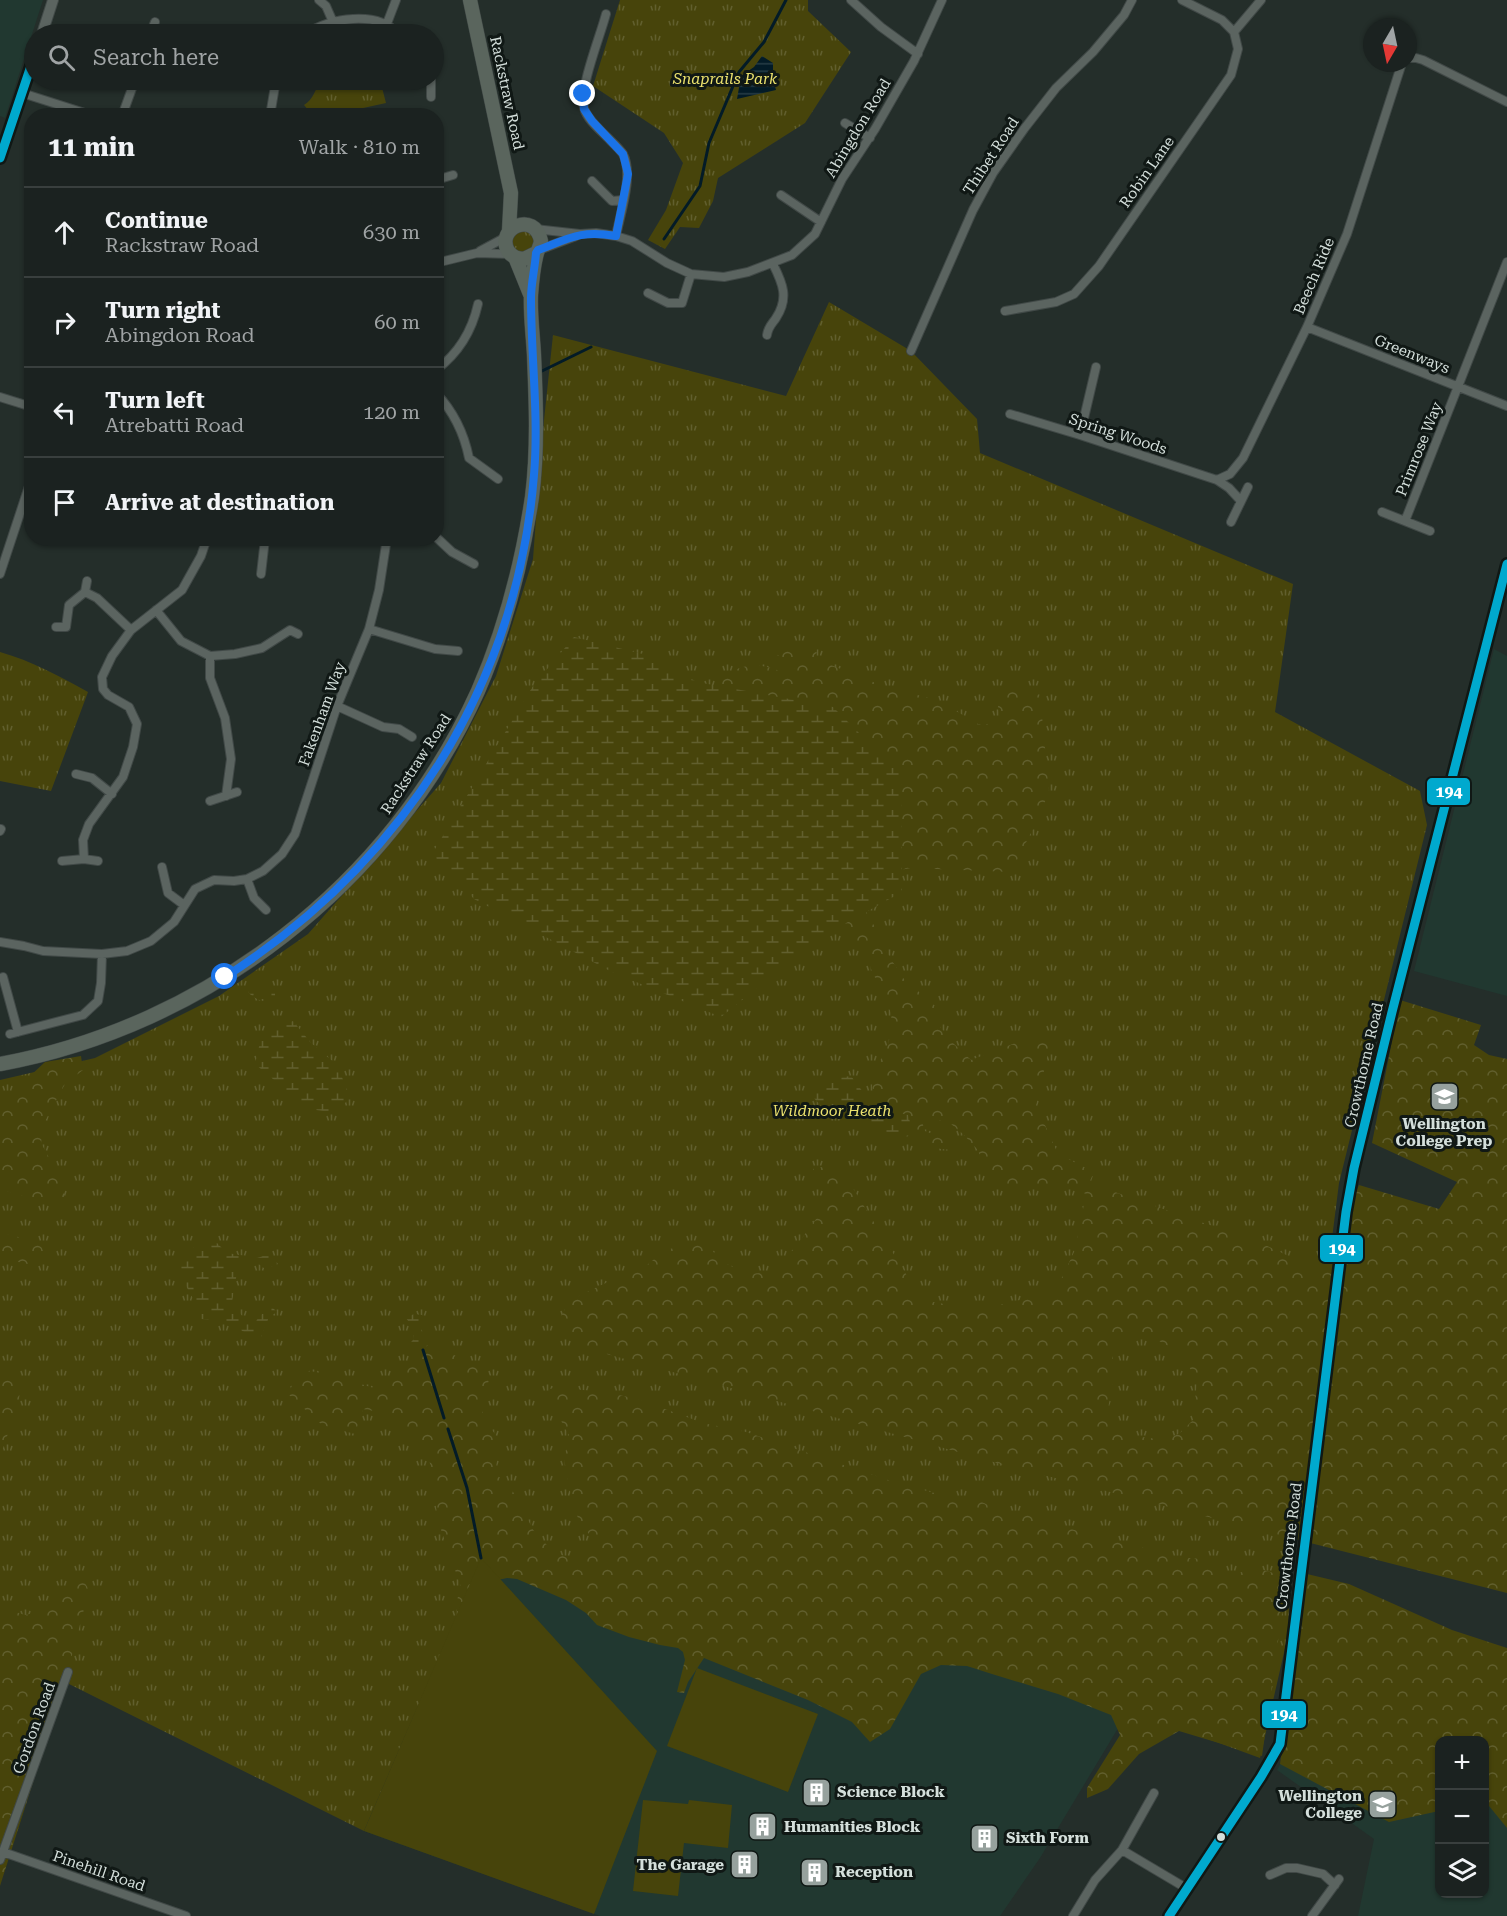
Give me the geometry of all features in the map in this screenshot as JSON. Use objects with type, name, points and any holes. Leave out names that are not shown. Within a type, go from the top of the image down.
[{"type":"main road","name":"Rackstraw Road","points":[[470,0],[511,193],[508,234]]},
{"type":"main road","name":"Rackstraw Road","points":[[511,193],[532,227]]},
{"type":"main road","points":[[517,225],[532,227],[540,238],[537,252],[528,259],[513,256],[506,246],[508,234],[517,225]]},
{"type":"main road","name":"Rackstraw Road","points":[[0,1064],[44,1054],[118,1031],[178,1004],[225,977],[286,934],[326,901],[378,847],[413,803],[447,751],[478,691],[500,635],[514,588],[530,505],[536,449],[531,296],[537,252]]},
{"type":"main road","name":"Rackstraw Road","points":[[513,256],[531,296]]},
{"type":"street","points":[[45,24],[53,0]]},
{"type":"street","points":[[319,0],[326,6],[333,22]]},
{"type":"street","points":[[387,24],[396,0]]},
{"type":"street","points":[[851,0],[881,27],[918,54]]},
{"type":"street","name":"Abingdon Road","points":[[532,227],[580,234],[597,233],[616,236],[632,241],[667,263],[692,274],[724,277],[773,264],[792,255],[815,234],[842,179],[870,138],[918,54],[942,0]]},
{"type":"street","name":"Thibet Road","points":[[911,351],[973,210],[993,173],[1056,88],[1093,52],[1124,15],[1132,0]]},
{"type":"street","points":[[1182,0],[1222,20],[1234,32],[1261,0]]},
{"type":"street","points":[[606,14],[583,94],[584,109],[592,121],[623,154],[628,174],[616,236]]},
{"type":"street","points":[[327,24],[344,19],[373,20],[382,24]]},
{"type":"street","name":"Robin Lane","points":[[1005,311],[1056,302],[1074,294],[1099,266],[1231,75],[1238,49],[1234,32]]},
{"type":"street","points":[[1417,59],[1507,102]]},
{"type":"street","name":"Beech Ride","points":[[1217,480],[1230,474],[1243,458],[1307,327],[1347,234],[1399,72]]},
{"type":"street","points":[[0,158],[24,87]]},
{"type":"street","points":[[125,108],[131,90]]},
{"type":"street","points":[[271,108],[274,90]]},
{"type":"street","points":[[431,90],[431,97]]},
{"type":"street","points":[[22,93],[69,108]]},
{"type":"street","points":[[846,123],[870,138]]},
{"type":"street","points":[[444,178],[453,175]]},
{"type":"street","points":[[592,181],[612,201],[623,200]]},
{"type":"street","points":[[781,195],[821,222]]},
{"type":"street","points":[[477,253],[508,234]]},
{"type":"street","name":"Abingdon Road","points":[[537,252],[580,234]]},
{"type":"street","points":[[444,260],[477,253],[513,256]]},
{"type":"street","name":"Primrose Way","points":[[1405,521],[1507,262]]},
{"type":"street","points":[[767,335],[768,327],[784,303],[782,281],[773,264]]},
{"type":"street","points":[[648,293],[668,303],[682,303],[692,274]]},
{"type":"street","points":[[444,363],[457,351],[467,337],[475,319],[478,304]]},
{"type":"street","name":"Greenways","points":[[1307,327],[1507,406]]},
{"type":"street","points":[[1080,435],[1096,367]]},
{"type":"street","points":[[0,398],[24,405]]},
{"type":"street","points":[[444,401],[465,439],[469,458],[498,479]]},
{"type":"street","name":"Spring Woods","points":[[1010,414],[1217,480],[1229,488],[1241,501]]},
{"type":"street","points":[[1229,488],[1230,474]]},
{"type":"street","points":[[1231,522],[1248,487]]},
{"type":"street","points":[[0,574],[24,501]]},
{"type":"street","name":"Primrose Way","points":[[1382,512],[1430,531]]},
{"type":"street","points":[[444,544],[452,552],[474,564]]},
{"type":"street","points":[[84,859],[83,840],[90,824],[123,777],[133,747],[137,724],[129,707],[108,695],[103,689],[102,677],[112,656],[131,630],[182,590],[204,546]]},
{"type":"street","points":[[261,574],[265,546]]},
{"type":"street","name":"Fakenham Way","points":[[247,879],[263,871],[282,854],[294,834],[337,706],[369,630],[379,590],[386,546]]},
{"type":"street","name":"Crowthorne Road","points":[[1169,1916],[1232,1822],[1280,1744],[1350,1190],[1392,1012],[1507,564]]},
{"type":"street","points":[[56,627],[66,627],[69,605],[85,592],[87,581]]},
{"type":"street","points":[[85,592],[97,598],[131,630]]},
{"type":"street","points":[[156,610],[181,640],[210,656],[235,654],[262,648],[290,630],[298,634]]},
{"type":"street","points":[[369,630],[435,649],[458,651]]},
{"type":"street","points":[[210,656],[210,678],[225,718],[231,759],[226,796]]},
{"type":"street","points":[[337,706],[383,727],[399,729],[412,737]]},
{"type":"street","points":[[76,774],[92,778],[112,794]]},
{"type":"street","points":[[210,801],[237,792]]},
{"type":"street","points":[[62,861],[84,859],[99,861]]},
{"type":"street","points":[[162,867],[168,894],[184,905]]},
{"type":"street","points":[[0,942],[43,951],[102,954],[127,951],[151,941],[174,922],[195,889],[214,880],[247,879],[254,898],[266,910]]},
{"type":"street","points":[[3,977],[14,1033],[83,1015],[98,1001],[102,954]]},
{"type":"street","name":"Gordon Road","points":[[1,1856],[68,1672]]},
{"type":"street","points":[[1074,1916],[1095,1880],[1122,1850],[1154,1793]]},
{"type":"street","points":[[1122,1850],[1186,1888]]},
{"type":"street","name":"Pinehill Road","points":[[1,1856],[186,1916]]},
{"type":"street","points":[[1270,1875],[1286,1868],[1297,1868],[1323,1874],[1337,1882],[1312,1916]]},
{"type":"shaded area","points":[[0,0],[43,0],[35,24],[24,24],[24,59],[5,118],[0,116]]},
{"type":"shaded area","points":[[1494,649],[1507,656],[1507,996],[1414,971]]},
{"type":"shaded area","points":[[483,1559],[894,1618],[1129,1710],[1040,1858],[1000,1916],[600,1916],[364,1831]]},
{"type":"shaded area","name":"Wellington College","points":[[1284,1757],[1435,1761],[1435,1898],[1489,1898],[1489,1762],[1507,1762],[1507,1916],[1358,1916],[1374,1839],[1277,1770]]},
{"type":"green space","name":"Snaprails Park","points":[[620,0],[808,0],[808,11],[851,52],[805,123],[718,178],[713,201],[699,228],[680,227],[665,249],[648,240],[666,210],[683,163],[664,133],[593,86]]},
{"type":"green space","points":[[315,90],[383,90],[386,103],[363,108],[306,108],[304,105]]},
{"type":"green space","points":[[523,231],[531,234],[534,242],[531,250],[523,253],[515,250],[512,242],[515,234]]},
{"type":"green space","name":"Wildmoor Heath","points":[[829,302],[911,351],[977,419],[980,453],[1293,584],[1275,712],[1420,791],[1427,825],[1339,1183],[1294,1539],[1296,1540],[1291,1559],[1294,1562],[1290,1576],[1288,1635],[1260,1758],[1096,1698],[980,1651],[482,1558],[364,1831],[65,1682],[0,1662],[0,1080],[95,1058],[219,996],[308,934],[441,783],[496,676],[533,559],[553,335],[786,396]]},
{"type":"green space","points":[[574,637],[647,655],[697,682],[833,707],[901,775],[902,892],[839,927],[779,970],[721,1017],[612,972],[474,899],[432,854],[533,686]]},
{"type":"green space","points":[[817,644],[816,659],[883,686],[937,700],[980,725],[1001,722],[998,707],[1004,678],[1040,695],[1049,790],[1041,813],[1011,872],[911,868],[871,875],[857,896],[880,936],[884,948],[903,978],[941,1011],[940,1027],[971,1060],[1039,1034],[1050,1045],[1034,1114],[1045,1125],[1058,1154],[1094,1172],[1089,1183],[1261,1243],[1320,1271],[1359,1185],[1439,1209],[1457,1182],[1372,1143],[1400,1000],[1481,1025],[1474,1045],[1489,1055],[1507,1059],[1507,1593],[1004,1465],[581,1347],[554,1330],[570,1300],[610,1281],[641,1270],[664,1251],[704,1238],[719,1260],[747,1274],[772,1272],[796,1246],[819,1215],[826,1187],[813,1169],[831,1165],[846,1177],[922,1300],[978,1310],[1055,1292],[1075,1250],[1086,1194],[1066,1184],[1058,1183],[1040,1186],[1028,1182],[1016,1189],[1006,1188],[988,1173],[977,1149],[951,1124],[926,1116],[922,1122],[925,1131],[942,1138],[961,1151],[932,1148],[919,1142],[906,1124],[886,1113],[886,1104],[873,1090],[872,1085],[888,1045],[892,1026],[891,1013],[867,955],[849,930],[715,683],[734,670],[755,665],[794,674],[795,669],[785,658],[775,654],[772,646],[799,650]],"holes":[[[1148,1334],[1181,1351],[1197,1382],[1193,1420],[1180,1433],[1166,1440],[1126,1435],[1114,1423],[1108,1409],[1112,1386],[1113,1352],[1129,1339]]]},
{"type":"green space","points":[[0,652],[34,664],[88,692],[51,791],[0,781]]},
{"type":"green space","points":[[262,986],[275,992],[275,998],[268,1001],[261,1000],[248,992],[260,989]]},
{"type":"green space","points":[[293,1021],[311,1043],[337,1065],[350,1097],[337,1113],[309,1109],[255,1064],[262,1034]]},
{"type":"green space","points":[[81,1056],[83,1070],[65,1084],[44,1123],[41,1143],[64,1185],[64,1204],[49,1204],[3,1190],[0,1186],[0,1095],[12,1093],[45,1062]]},
{"type":"green space","points":[[851,1076],[872,1104],[908,1115],[913,1133],[895,1144],[860,1121],[826,1111],[811,1095],[828,1079]]},
{"type":"green space","points":[[0,1232],[40,1243],[47,1260],[37,1266],[0,1258]]},
{"type":"green space","points":[[217,1243],[227,1253],[257,1258],[270,1254],[278,1264],[265,1269],[254,1260],[232,1261],[237,1272],[232,1302],[242,1316],[254,1323],[270,1305],[277,1312],[269,1317],[260,1340],[221,1320],[201,1319],[186,1286],[178,1260],[194,1247]]},
{"type":"green space","points":[[414,1314],[422,1315],[425,1323],[421,1327],[429,1344],[423,1350],[413,1351],[411,1342],[414,1339],[411,1325],[406,1318]]},
{"type":"green space","points":[[433,1345],[467,1363],[472,1361],[490,1376],[481,1408],[486,1422],[495,1434],[496,1474],[511,1488],[536,1535],[556,1553],[574,1560],[587,1557],[594,1546],[589,1534],[579,1521],[572,1501],[564,1459],[569,1435],[547,1396],[550,1389],[557,1387],[638,1399],[703,1423],[746,1432],[894,1482],[949,1497],[977,1500],[993,1507],[1046,1519],[1071,1529],[1178,1557],[1202,1559],[1228,1578],[1253,1567],[1287,1577],[1262,1756],[1179,1731],[1139,1754],[1108,1789],[1087,1798],[1087,1788],[1120,1735],[1111,1715],[1058,1694],[967,1666],[941,1665],[921,1674],[890,1729],[870,1742],[852,1722],[808,1700],[704,1658],[688,1682],[684,1693],[677,1692],[685,1660],[683,1652],[678,1648],[629,1637],[597,1625],[586,1613],[566,1600],[517,1579],[507,1578],[484,1583],[465,1613],[457,1611],[457,1600],[461,1587],[438,1521],[429,1457],[422,1447],[389,1414],[363,1409],[355,1434],[322,1425],[288,1394],[299,1371],[322,1372],[377,1389],[395,1371],[407,1364],[419,1347]]},
{"type":"green space","points":[[0,1370],[20,1386],[19,1401],[0,1457]]},
{"type":"green space","points":[[481,1558],[657,1751],[594,1914],[364,1831]]},
{"type":"green space","points":[[1307,1574],[1349,1584],[1452,1630],[1507,1648],[1507,1828],[1489,1806],[1489,1736],[1435,1736],[1435,1812],[1389,1822],[1280,1764]]},
{"type":"green space","points":[[78,1581],[85,1583],[89,1590],[65,1682],[0,1886],[0,1607],[25,1615],[47,1610]]},
{"type":"green space","points":[[697,1668],[818,1714],[788,1792],[667,1746]]},
{"type":"green space","points":[[643,1800],[688,1804],[689,1800],[732,1805],[728,1848],[684,1843],[678,1896],[633,1891]]},
{"type":"water","points":[[762,56],[773,63],[776,90],[737,99],[741,76],[754,67]]},
{"type":"waterway","points":[[664,239],[700,186],[709,143],[739,72],[764,42],[786,0]]},
{"type":"waterway","points":[[542,371],[591,347]]},
{"type":"waterway","points":[[423,1350],[444,1418]]},
{"type":"waterway","points":[[448,1429],[467,1488],[481,1558]]},
{"type":"transit line","name":"194","points":[[0,158],[24,87]]},
{"type":"transit line","name":"194","points":[[1169,1916],[1261,1777],[1280,1744],[1346,1212],[1354,1168],[1507,564]]},
{"type":"place","name":"Wellington College Prep","points":[[1444,1097]]},
{"type":"place","name":"Science Block","points":[[816,1792]]},
{"type":"place","name":"Wellington College","points":[[1383,1805]]},
{"type":"place","name":"Humanities Block","points":[[763,1827]]},
{"type":"place","name":"Sixth Form","points":[[985,1838]]},
{"type":"place","name":"The Garage","points":[[745,1865]]},
{"type":"place","name":"Reception","points":[[814,1872]]},
{"type":"route","points":[[225,977],[286,934],[326,901],[393,830],[447,751],[478,691],[498,642],[523,550],[532,495],[536,414],[531,296],[536,253],[538,250],[580,234],[597,233],[616,236],[628,174],[623,154],[592,121],[584,109],[583,94]]}]
